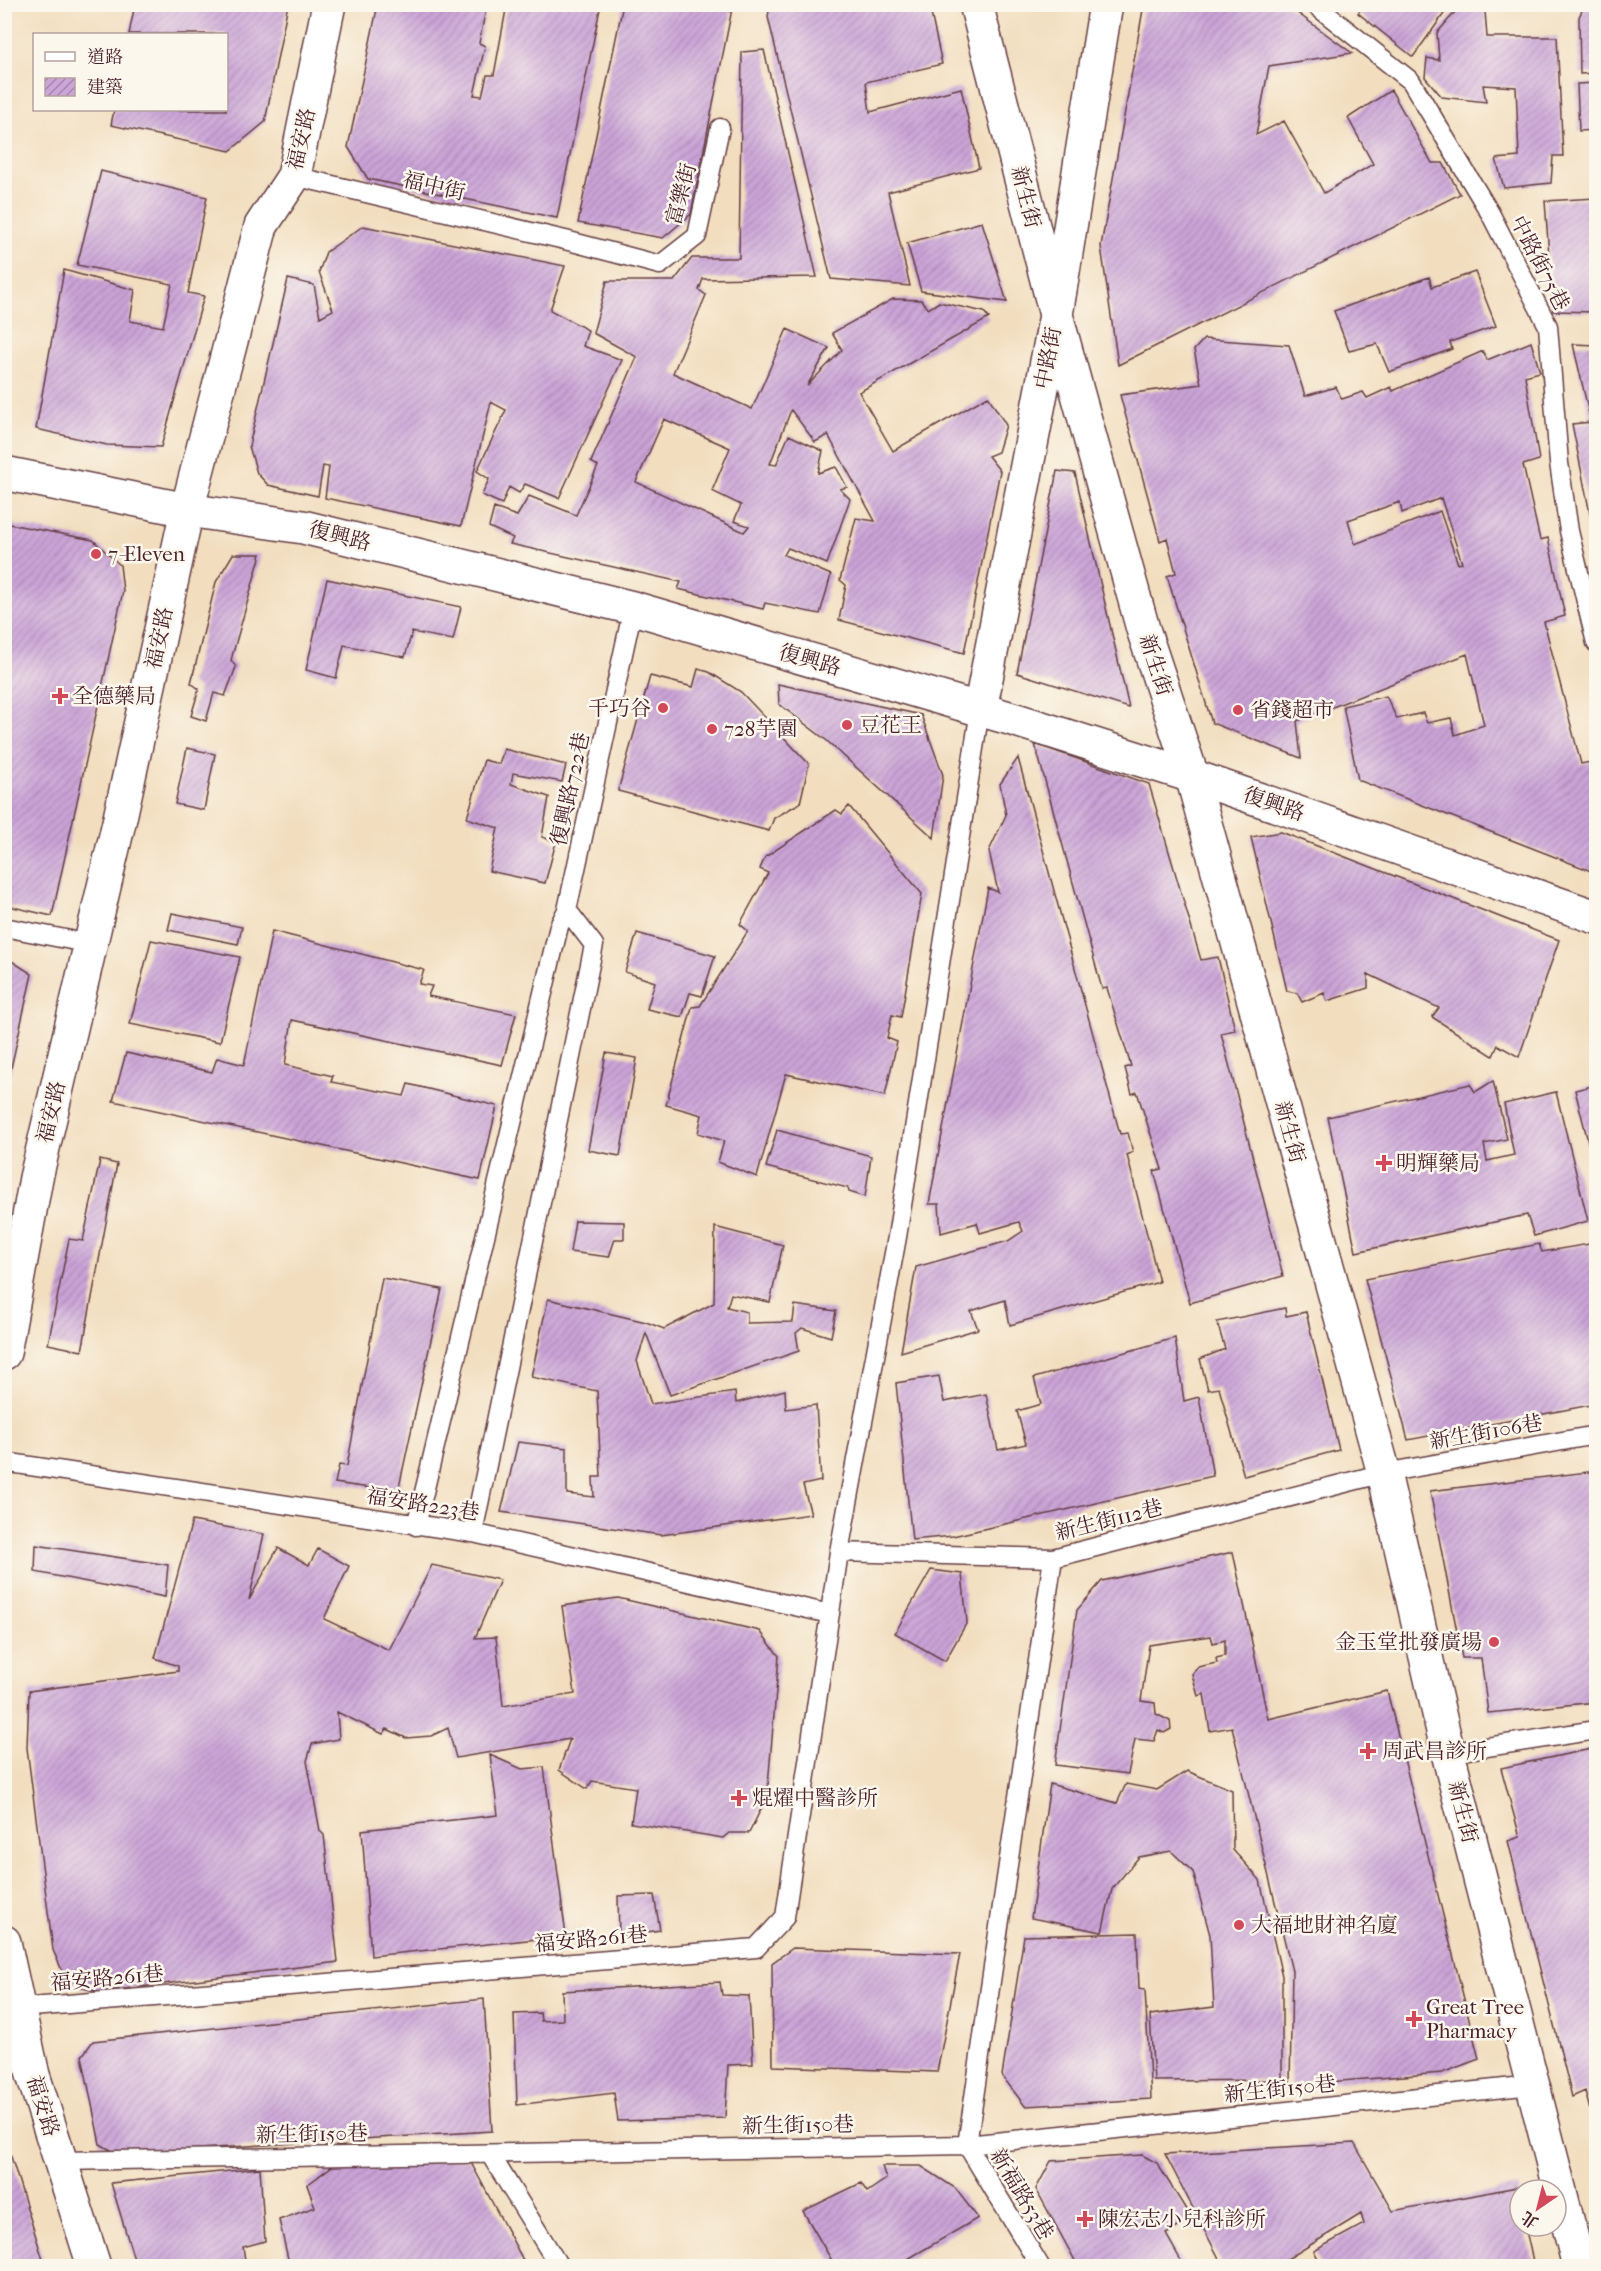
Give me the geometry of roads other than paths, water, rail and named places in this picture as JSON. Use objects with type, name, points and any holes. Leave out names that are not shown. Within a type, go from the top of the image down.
[{"type":"street","name":"福安路","points":[[5,1343],[36,1178],[120,818],[187,510],[261,226],[294,177],[329,4]]},
{"type":"street","name":"新生街","points":[[976,4],[1056,315],[1143,629],[1192,776],[1384,1473],[1448,1753],[1579,2266]]},
{"type":"street","name":"中路街","points":[[980,710],[1056,315],[1106,4]]},
{"type":"street","name":"復興路","points":[[4,473],[187,510],[303,526],[633,608],[980,710],[1192,776],[1596,917]]},
{"type":"street","name":"福安路","points":[[4,1942],[15,2019],[94,2266]]},
{"type":"lane","name":"中路街75巷","points":[[1314,4],[1411,81],[1490,213],[1548,326],[1559,463],[1569,531],[1596,643]]},
{"type":"lane","name":"富樂街","points":[[565,240],[660,265],[697,236],[720,128]]},
{"type":"lane","name":"福中街","points":[[294,177],[565,240]]},
{"type":"lane","name":"復興路722巷","points":[[416,1526],[556,937],[567,910],[633,608]]},
{"type":"lane","name":"福安路261巷","points":[[15,2019],[756,1948],[785,1917],[839,1552],[899,1225],[980,710]]},
{"type":"lane","points":[[473,1533],[594,945],[567,910]]},
{"type":"lane","points":[[4,927],[91,944]]},
{"type":"lane","name":"新生街106巷","points":[[1384,1473],[1596,1435]]},
{"type":"lane","name":"福安路223巷","points":[[4,1462],[473,1533],[830,1614]]},
{"type":"lane","name":"新生街112巷","points":[[839,1552],[1053,1558],[1384,1473]]},
{"type":"lane","points":[[967,2145],[1053,1558]]},
{"type":"lane","points":[[1448,1753],[1596,1731]]},
{"type":"lane","name":"新生街150巷","points":[[60,2161],[967,2145],[1533,2085]]},
{"type":"lane","name":"新福路53巷","points":[[967,2145],[1040,2266]]},
{"type":"lane","points":[[490,2154],[559,2266]]},
{"type":"place","name":"7-Eleven","points":[[96,554]]},
{"type":"place","name":"全德藥局","points":[[60,696]]},
{"type":"place","name":"千巧谷","points":[[663,708]]},
{"type":"place","name":"省錢超市","points":[[1238,710]]},
{"type":"place","name":"豆花王","points":[[847,725]]},
{"type":"place","name":"728芋園","points":[[712,729]]},
{"type":"place","name":"明輝藥局","points":[[1384,1163]]},
{"type":"place","name":"金玉堂批發廣場","points":[[1494,1642]]},
{"type":"place","name":"周武昌診所","points":[[1368,1751]]},
{"type":"place","name":"焜燿中醫診所","points":[[739,1798]]},
{"type":"place","name":"大福地財神名廈","points":[[1239,1925]]},
{"type":"place","name":"Great Tree Pharmacy","points":[[1414,2019]]},
{"type":"place","name":"陳宏志小兒科診所","points":[[1085,2219]]}]
